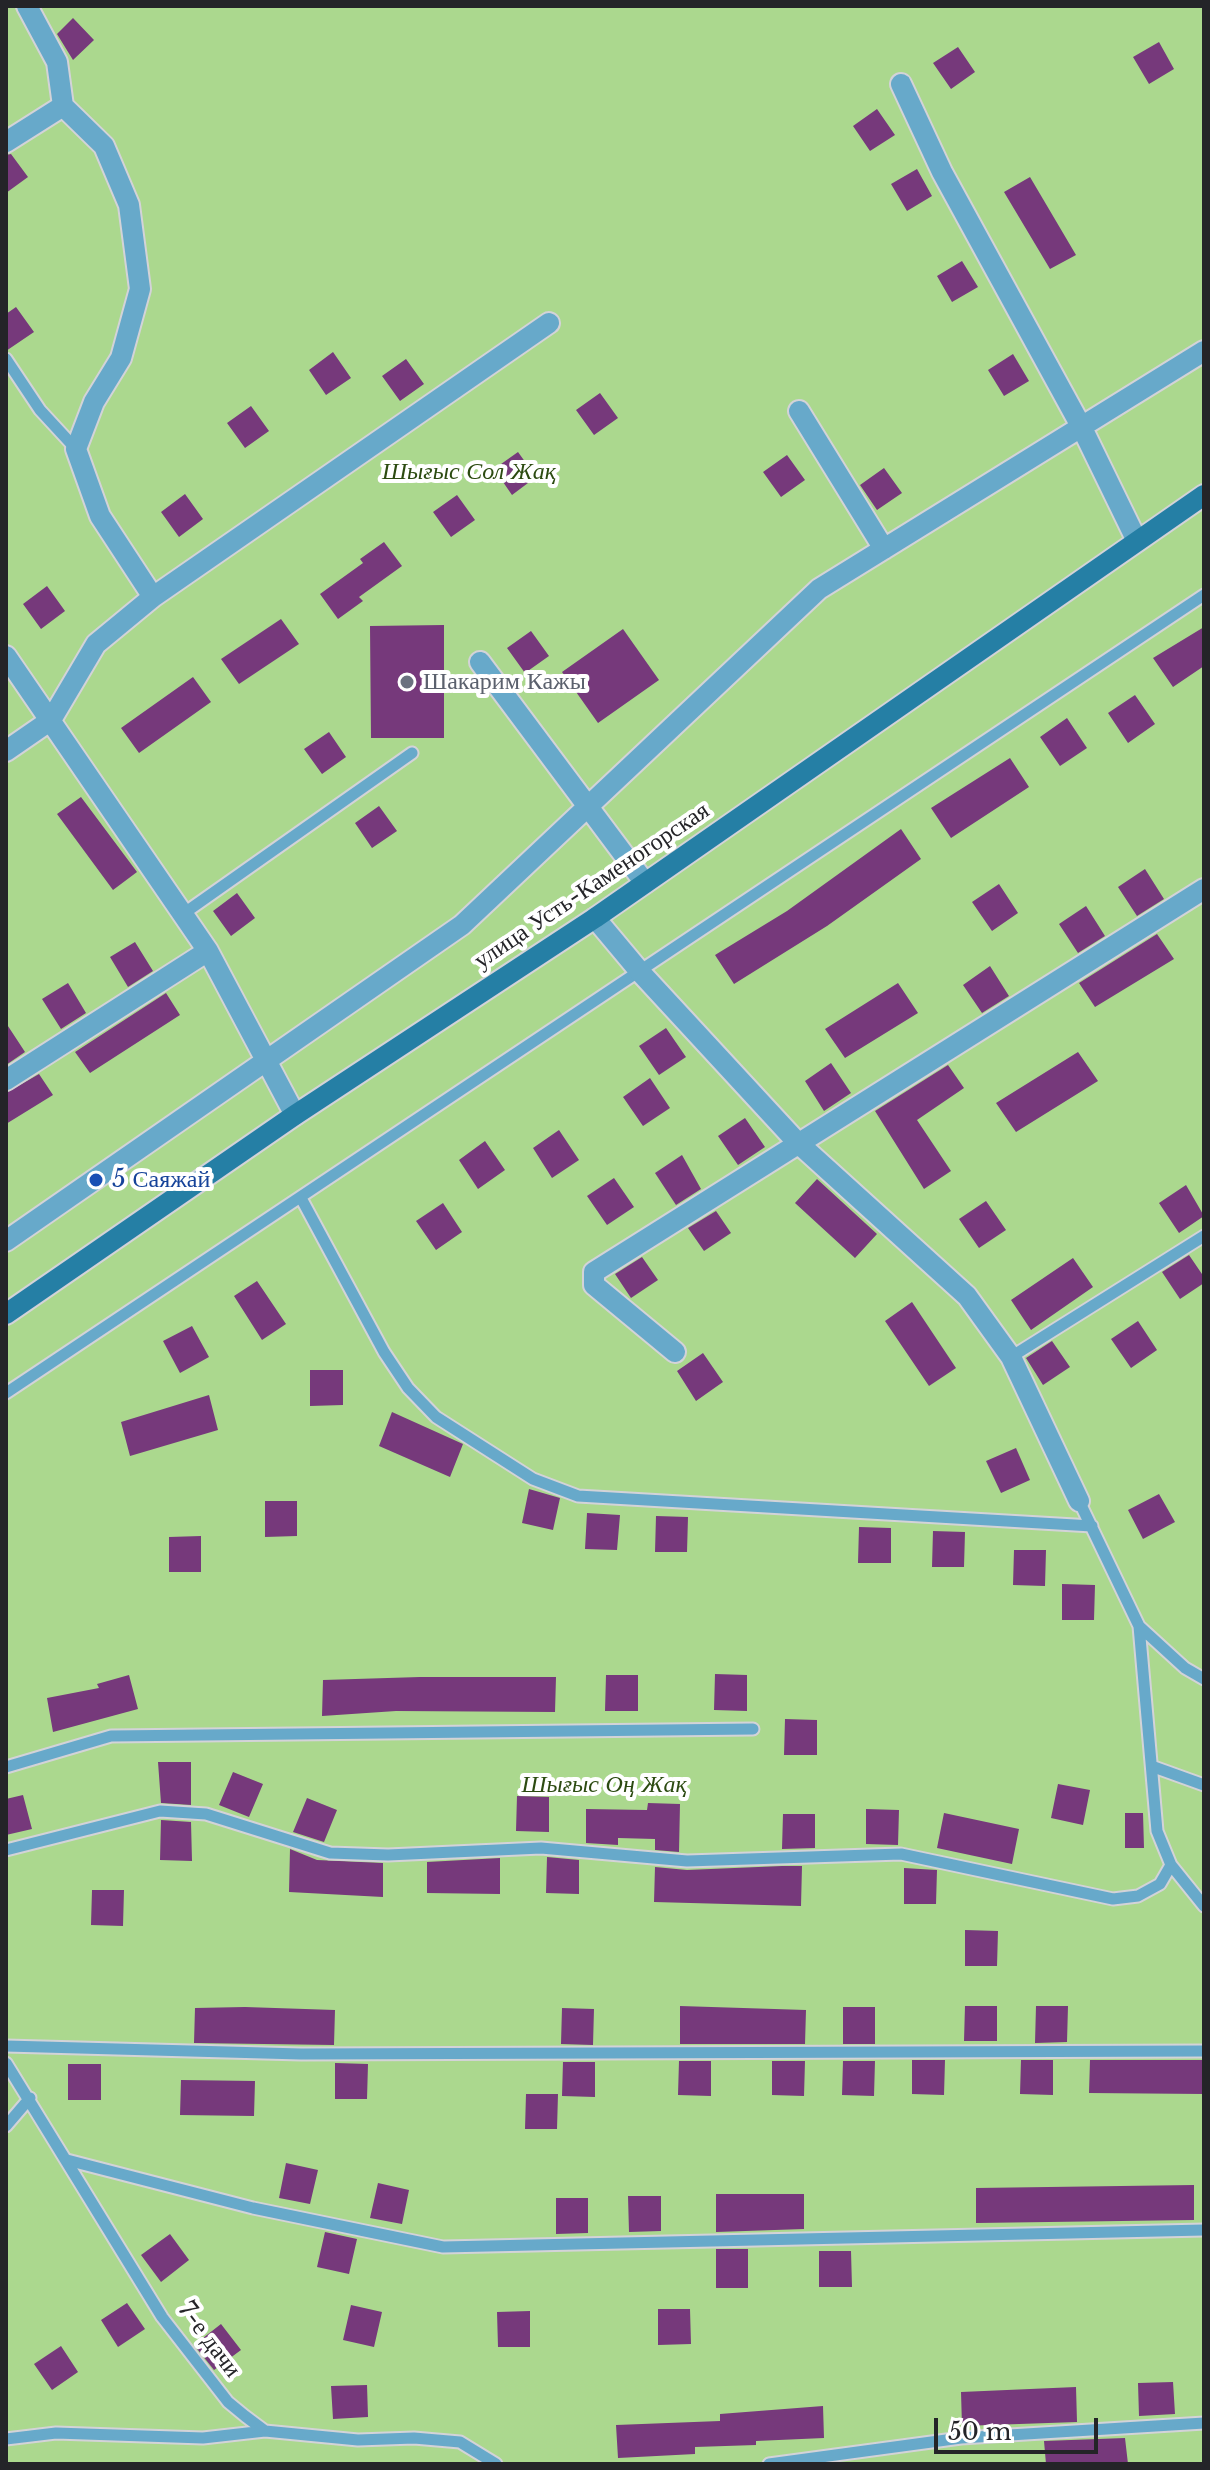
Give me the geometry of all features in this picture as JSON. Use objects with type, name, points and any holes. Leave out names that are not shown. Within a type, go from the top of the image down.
[{"type":"street","points":[[27,6],[57,62],[63,106],[104,146],[129,205],[140,289],[121,358],[94,402],[76,449],[100,516],[153,597]]},
{"type":"street","points":[[901,84],[942,172],[1082,428],[1137,541]]},
{"type":"street","points":[[6,142],[63,106]]},
{"type":"street","points":[[6,751],[51,720],[96,644],[153,597],[549,323]]},
{"type":"street","points":[[6,1241],[462,925],[819,589],[1204,351]]},
{"type":"street","points":[[799,411],[884,549]]},
{"type":"street","name":"улица Усть-Каменогорская","points":[[6,1314],[295,1115],[595,918],[1204,495]]},
{"type":"street","points":[[6,656],[208,951],[265,1064],[295,1115]]},
{"type":"street","points":[[480,662],[645,883]]},
{"type":"street","points":[[675,1352],[594,1285],[594,1272],[1204,889]]},
{"type":"street","points":[[595,918],[641,973],[797,1142],[967,1296],[1011,1357],[1079,1501]]},
{"type":"street","points":[[6,1080],[208,951]]},
{"type":"lane","points":[[6,359],[40,410],[76,449]]},
{"type":"lane","points":[[6,1393],[641,973],[1204,595]]},
{"type":"lane","points":[[183,914],[412,753]]},
{"type":"lane","points":[[301,1198],[384,1352],[408,1388],[436,1417],[533,1479],[578,1496],[1092,1526]]},
{"type":"lane","points":[[1011,1357],[1204,1236]]},
{"type":"lane","points":[[1079,1501],[1139,1626],[1154,1767],[1157,1831],[1171,1865],[1204,1906]]},
{"type":"lane","points":[[1139,1626],[1185,1668],[1204,1679]]},
{"type":"lane","points":[[6,1767],[111,1736],[753,1729]]},
{"type":"lane","points":[[1154,1767],[1204,1785]]},
{"type":"lane","points":[[6,1850],[160,1811],[206,1814],[330,1853],[388,1855],[541,1848],[687,1861],[901,1854],[1113,1899],[1138,1896],[1160,1884],[1171,1865]]},
{"type":"lane","points":[[6,2046],[301,2054],[1204,2051]]},
{"type":"lane","name":"7-е дачи","points":[[6,2063],[162,2317],[228,2402],[265,2431]]},
{"type":"lane","points":[[6,2126],[30,2098]]},
{"type":"lane","points":[[67,2160],[253,2208],[443,2247],[1204,2230]]},
{"type":"lane","points":[[769,2464],[961,2438],[1204,2423]]},
{"type":"lane","points":[[6,2439],[56,2433],[203,2438],[265,2431],[358,2440],[414,2438],[460,2442],[494,2464]]},
{"type":"green space","name":"Шығыс Оң Жақ","points":[[6,6],[1204,6],[1204,2464],[6,2464]]},
{"type":"building","points":[[73,18],[94,40],[73,60],[57,34]]},
{"type":"building","points":[[1159,42],[1174,69],[1149,84],[1133,57]]},
{"type":"building","points":[[958,47],[975,72],[951,89],[933,63]]},
{"type":"building","points":[[877,109],[895,135],[870,151],[853,126]]},
{"type":"building","points":[[11,154],[28,177],[6,193],[6,155]]},
{"type":"building","points":[[917,169],[932,196],[907,211],[891,184]]},
{"type":"building","points":[[1030,177],[1076,255],[1050,269],[1004,192]]},
{"type":"building","points":[[962,261],[978,287],[952,302],[937,276]]},
{"type":"building","points":[[16,307],[34,332],[6,351],[6,314]]},
{"type":"building","points":[[333,352],[351,378],[326,395],[309,370]]},
{"type":"building","points":[[1013,354],[1029,381],[1004,396],[988,370]]},
{"type":"building","points":[[406,359],[424,384],[400,401],[382,376]]},
{"type":"building","points":[[600,393],[618,418],[594,435],[576,410]]},
{"type":"building","points":[[251,406],[269,431],[245,448],[227,423]]},
{"type":"building","points":[[518,452],[536,477],[512,495],[494,469]]},
{"type":"building","points":[[787,455],[805,480],[781,497],[763,472]]},
{"type":"building","points":[[884,468],[902,493],[877,510],[860,485]]},
{"type":"building","points":[[185,494],[203,519],[179,537],[161,512]]},
{"type":"building","points":[[457,495],[475,520],[451,537],[433,512]]},
{"type":"building","points":[[384,542],[402,566],[359,597],[363,601],[338,619],[320,594],[363,563],[360,559]]},
{"type":"building","points":[[47,586],[65,611],[41,629],[23,604]]},
{"type":"building","points":[[281,619],[299,644],[239,684],[221,659]]},
{"type":"building","name":"Шакарим Кажы","points":[[444,625],[444,738],[371,738],[370,626]]},
{"type":"building","points":[[1204,627],[1204,666],[1173,687],[1153,658]]},
{"type":"building","points":[[623,629],[659,680],[598,723],[562,672]]},
{"type":"building","points":[[531,631],[549,656],[525,673],[507,648]]},
{"type":"building","points":[[193,677],[211,702],[139,753],[121,728]]},
{"type":"building","points":[[1135,695],[1155,724],[1128,743],[1108,713]]},
{"type":"building","points":[[1067,718],[1087,748],[1060,766],[1040,737]]},
{"type":"building","points":[[329,732],[346,757],[322,774],[304,749]]},
{"type":"building","points":[[1010,758],[1029,787],[951,838],[931,808]]},
{"type":"building","points":[[81,797],[137,872],[113,890],[57,814]]},
{"type":"building","points":[[379,806],[397,831],[372,848],[355,823]]},
{"type":"building","points":[[901,829],[921,859],[827,926],[734,984],[715,955],[787,911]]},
{"type":"building","points":[[1145,869],[1164,899],[1137,916],[1118,887]]},
{"type":"building","points":[[999,884],[1018,913],[992,931],[972,902]]},
{"type":"building","points":[[237,893],[255,918],[231,936],[213,911]]},
{"type":"building","points":[[1086,906],[1105,936],[1078,953],[1059,924]]},
{"type":"building","points":[[1157,934],[1174,959],[1095,1007],[1079,983]]},
{"type":"building","points":[[135,942],[153,971],[128,987],[110,957]]},
{"type":"building","points":[[990,966],[1009,996],[982,1013],[963,985]]},
{"type":"building","points":[[68,983],[86,1013],[61,1029],[42,999]]},
{"type":"building","points":[[898,983],[918,1013],[845,1058],[825,1029]]},
{"type":"building","points":[[166,993],[180,1015],[90,1073],[75,1052]]},
{"type":"building","points":[[6,1023],[25,1052],[6,1065]]},
{"type":"building","points":[[666,1028],[686,1057],[659,1075],[639,1046]]},
{"type":"building","points":[[1078,1052],[1098,1081],[1016,1132],[996,1103]]},
{"type":"building","points":[[831,1063],[851,1093],[824,1111],[805,1081]]},
{"type":"building","points":[[948,1065],[964,1088],[917,1120],[951,1171],[924,1189],[875,1111]]},
{"type":"building","points":[[39,1074],[53,1095],[6,1124],[6,1093]]},
{"type":"building","points":[[650,1078],[670,1108],[643,1126],[623,1097]]},
{"type":"building","points":[[745,1118],[765,1147],[738,1165],[718,1136]]},
{"type":"building","points":[[559,1130],[579,1160],[552,1178],[533,1148]]},
{"type":"building","points":[[485,1141],[505,1170],[478,1189],[459,1160]]},
{"type":"building","points":[[682,1155],[701,1189],[676,1205],[655,1173]]},
{"type":"building","points":[[614,1178],[634,1207],[607,1225],[587,1196]]},
{"type":"building","points":[[817,1179],[877,1234],[855,1258],[795,1203]]},
{"type":"building","points":[[1186,1185],[1204,1216],[1179,1233],[1159,1203]]},
{"type":"building","points":[[986,1201],[1006,1230],[979,1248],[959,1219]]},
{"type":"building","points":[[443,1203],[462,1232],[436,1250],[416,1221]]},
{"type":"building","points":[[716,1211],[731,1233],[704,1251],[688,1228]]},
{"type":"building","points":[[1189,1255],[1204,1277],[1204,1283],[1180,1299],[1162,1272]]},
{"type":"building","points":[[642,1257],[658,1280],[631,1298],[615,1274]]},
{"type":"building","points":[[1073,1258],[1093,1287],[1031,1330],[1011,1300]]},
{"type":"building","points":[[257,1281],[286,1324],[262,1340],[234,1296]]},
{"type":"building","points":[[912,1302],[956,1368],[929,1386],[885,1321]]},
{"type":"building","points":[[1138,1321],[1157,1350],[1131,1368],[1111,1339]]},
{"type":"building","points":[[192,1326],[209,1357],[180,1373],[163,1341]]},
{"type":"building","points":[[1052,1341],[1070,1367],[1043,1385],[1026,1358]]},
{"type":"building","points":[[703,1353],[723,1382],[696,1401],[677,1371]]},
{"type":"building","points":[[310,1370],[343,1370],[343,1405],[310,1406]]},
{"type":"building","points":[[209,1395],[218,1430],[130,1456],[121,1422]]},
{"type":"building","points":[[392,1412],[463,1444],[450,1477],[379,1446]]},
{"type":"building","points":[[1016,1448],[1030,1480],[1001,1493],[986,1461]]},
{"type":"building","points":[[529,1489],[560,1498],[553,1530],[522,1523]]},
{"type":"building","points":[[1159,1494],[1175,1522],[1143,1539],[1128,1510]]},
{"type":"building","points":[[265,1501],[297,1501],[297,1536],[265,1537]]},
{"type":"building","points":[[587,1513],[620,1515],[617,1550],[585,1549]]},
{"type":"building","points":[[656,1516],[688,1517],[687,1552],[655,1552]]},
{"type":"building","points":[[859,1527],[891,1528],[891,1563],[858,1563]]},
{"type":"building","points":[[933,1531],[965,1532],[964,1567],[932,1567]]},
{"type":"building","points":[[201,1536],[201,1572],[169,1572],[169,1537]]},
{"type":"building","points":[[1014,1550],[1046,1550],[1045,1586],[1013,1585]]},
{"type":"building","points":[[1062,1584],[1095,1585],[1094,1620],[1062,1620]]},
{"type":"building","points":[[715,1674],[747,1675],[747,1711],[714,1710]]},
{"type":"building","points":[[129,1675],[138,1709],[53,1732],[47,1698],[99,1688],[97,1684]]},
{"type":"building","points":[[606,1675],[638,1675],[638,1711],[605,1711]]},
{"type":"building","points":[[556,1677],[555,1712],[396,1711],[322,1716],[323,1680]]},
{"type":"building","points":[[785,1719],[817,1720],[817,1755],[784,1755]]},
{"type":"building","points":[[158,1762],[191,1762],[191,1805],[161,1803]]},
{"type":"building","points":[[233,1772],[263,1784],[249,1817],[219,1805]]},
{"type":"building","points":[[1058,1784],[1090,1790],[1083,1825],[1051,1818]]},
{"type":"building","points":[[23,1795],[32,1829],[6,1835],[6,1799]]},
{"type":"building","points":[[517,1796],[549,1797],[549,1832],[516,1831]]},
{"type":"building","points":[[307,1798],[337,1810],[324,1842],[293,1832]]},
{"type":"building","points":[[648,1803],[680,1804],[679,1852],[655,1850],[655,1839],[618,1838],[618,1845],[586,1843],[586,1809],[647,1810]]},
{"type":"building","points":[[866,1809],[899,1810],[898,1845],[866,1844]]},
{"type":"building","points":[[944,1813],[1019,1829],[1012,1864],[937,1848]]},
{"type":"building","points":[[1125,1813],[1143,1813],[1144,1848],[1125,1848]]},
{"type":"building","points":[[783,1814],[815,1814],[815,1848],[782,1849]]},
{"type":"building","points":[[161,1820],[191,1822],[192,1861],[160,1860]]},
{"type":"building","points":[[290,1849],[317,1860],[383,1863],[383,1897],[289,1892]]},
{"type":"building","points":[[547,1857],[579,1860],[579,1894],[546,1893]]},
{"type":"building","points":[[500,1858],[500,1894],[427,1893],[427,1862]]},
{"type":"building","points":[[802,1866],[801,1906],[654,1902],[655,1867],[687,1870]]},
{"type":"building","points":[[904,1868],[937,1870],[936,1904],[904,1904]]},
{"type":"building","points":[[92,1890],[124,1890],[123,1926],[91,1925]]},
{"type":"building","points":[[965,1930],[998,1931],[997,1966],[965,1966]]},
{"type":"building","points":[[680,2006],[806,2010],[805,2044],[680,2044]]},
{"type":"building","points":[[965,2006],[997,2006],[997,2041],[964,2041]]},
{"type":"building","points":[[1036,2006],[1068,2006],[1067,2042],[1035,2043]]},
{"type":"building","points":[[843,2007],[875,2007],[875,2044],[843,2044]]},
{"type":"building","points":[[195,2008],[335,2010],[334,2045],[194,2043]]},
{"type":"building","points":[[562,2008],[594,2009],[593,2045],[561,2044]]},
{"type":"building","points":[[912,2060],[945,2060],[944,2095],[912,2094]]},
{"type":"building","points":[[1021,2060],[1053,2060],[1053,2095],[1020,2094]]},
{"type":"building","points":[[1090,2060],[1204,2060],[1204,2094],[1089,2093]]},
{"type":"building","points":[[679,2061],[711,2061],[711,2096],[678,2095]]},
{"type":"building","points":[[772,2061],[805,2061],[804,2096],[772,2095]]},
{"type":"building","points":[[843,2061],[875,2061],[874,2096],[842,2095]]},
{"type":"building","points":[[563,2062],[595,2062],[595,2097],[562,2096]]},
{"type":"building","points":[[335,2063],[368,2064],[367,2099],[335,2099]]},
{"type":"building","points":[[68,2064],[101,2064],[101,2100],[68,2100]]},
{"type":"building","points":[[181,2080],[255,2081],[254,2116],[180,2115]]},
{"type":"building","points":[[526,2094],[558,2094],[557,2129],[525,2129]]},
{"type":"building","points":[[286,2163],[318,2170],[310,2204],[279,2198]]},
{"type":"building","points":[[378,2183],[409,2190],[402,2224],[370,2218]]},
{"type":"building","points":[[1194,2185],[1194,2220],[976,2223],[976,2188]]},
{"type":"building","points":[[716,2194],[804,2194],[804,2229],[716,2232]]},
{"type":"building","points":[[628,2196],[661,2196],[661,2231],[629,2232]]},
{"type":"building","points":[[556,2198],[588,2198],[588,2233],[556,2234]]},
{"type":"building","points":[[325,2232],[357,2239],[349,2274],[317,2267]]},
{"type":"building","points":[[170,2234],[189,2260],[161,2282],[141,2255]]},
{"type":"building","points":[[716,2249],[748,2249],[748,2288],[716,2288]]},
{"type":"building","points":[[819,2251],[851,2251],[852,2287],[819,2287]]},
{"type":"building","points":[[127,2303],[145,2329],[118,2347],[101,2320]]},
{"type":"building","points":[[351,2305],[382,2312],[374,2347],[343,2340]]},
{"type":"building","points":[[658,2309],[690,2309],[691,2344],[658,2345]]},
{"type":"building","points":[[530,2311],[530,2347],[498,2347],[497,2312]]},
{"type":"building","points":[[221,2324],[241,2350],[214,2370],[194,2345]]},
{"type":"building","points":[[61,2346],[78,2372],[52,2390],[34,2364]]},
{"type":"building","points":[[1173,2382],[1175,2414],[1139,2416],[1138,2383]]},
{"type":"building","points":[[367,2385],[368,2417],[333,2419],[331,2386]]},
{"type":"building","points":[[1076,2387],[1077,2422],[962,2426],[961,2392]]},
{"type":"building","points":[[823,2406],[824,2438],[756,2441],[756,2445],[695,2447],[695,2454],[618,2458],[616,2425],[720,2421],[720,2414]]},
{"type":"building","points":[[1125,2438],[1128,2464],[1046,2464],[1044,2441]]},
{"type":"place","name":"Шакарим Кажы","points":[[407,682]]},
{"type":"place","name":"5 Саяжай","points":[[96,1180]]},
{"type":"park label","name":"Шығыс Сол Жақ","points":[[469,472]]}]
